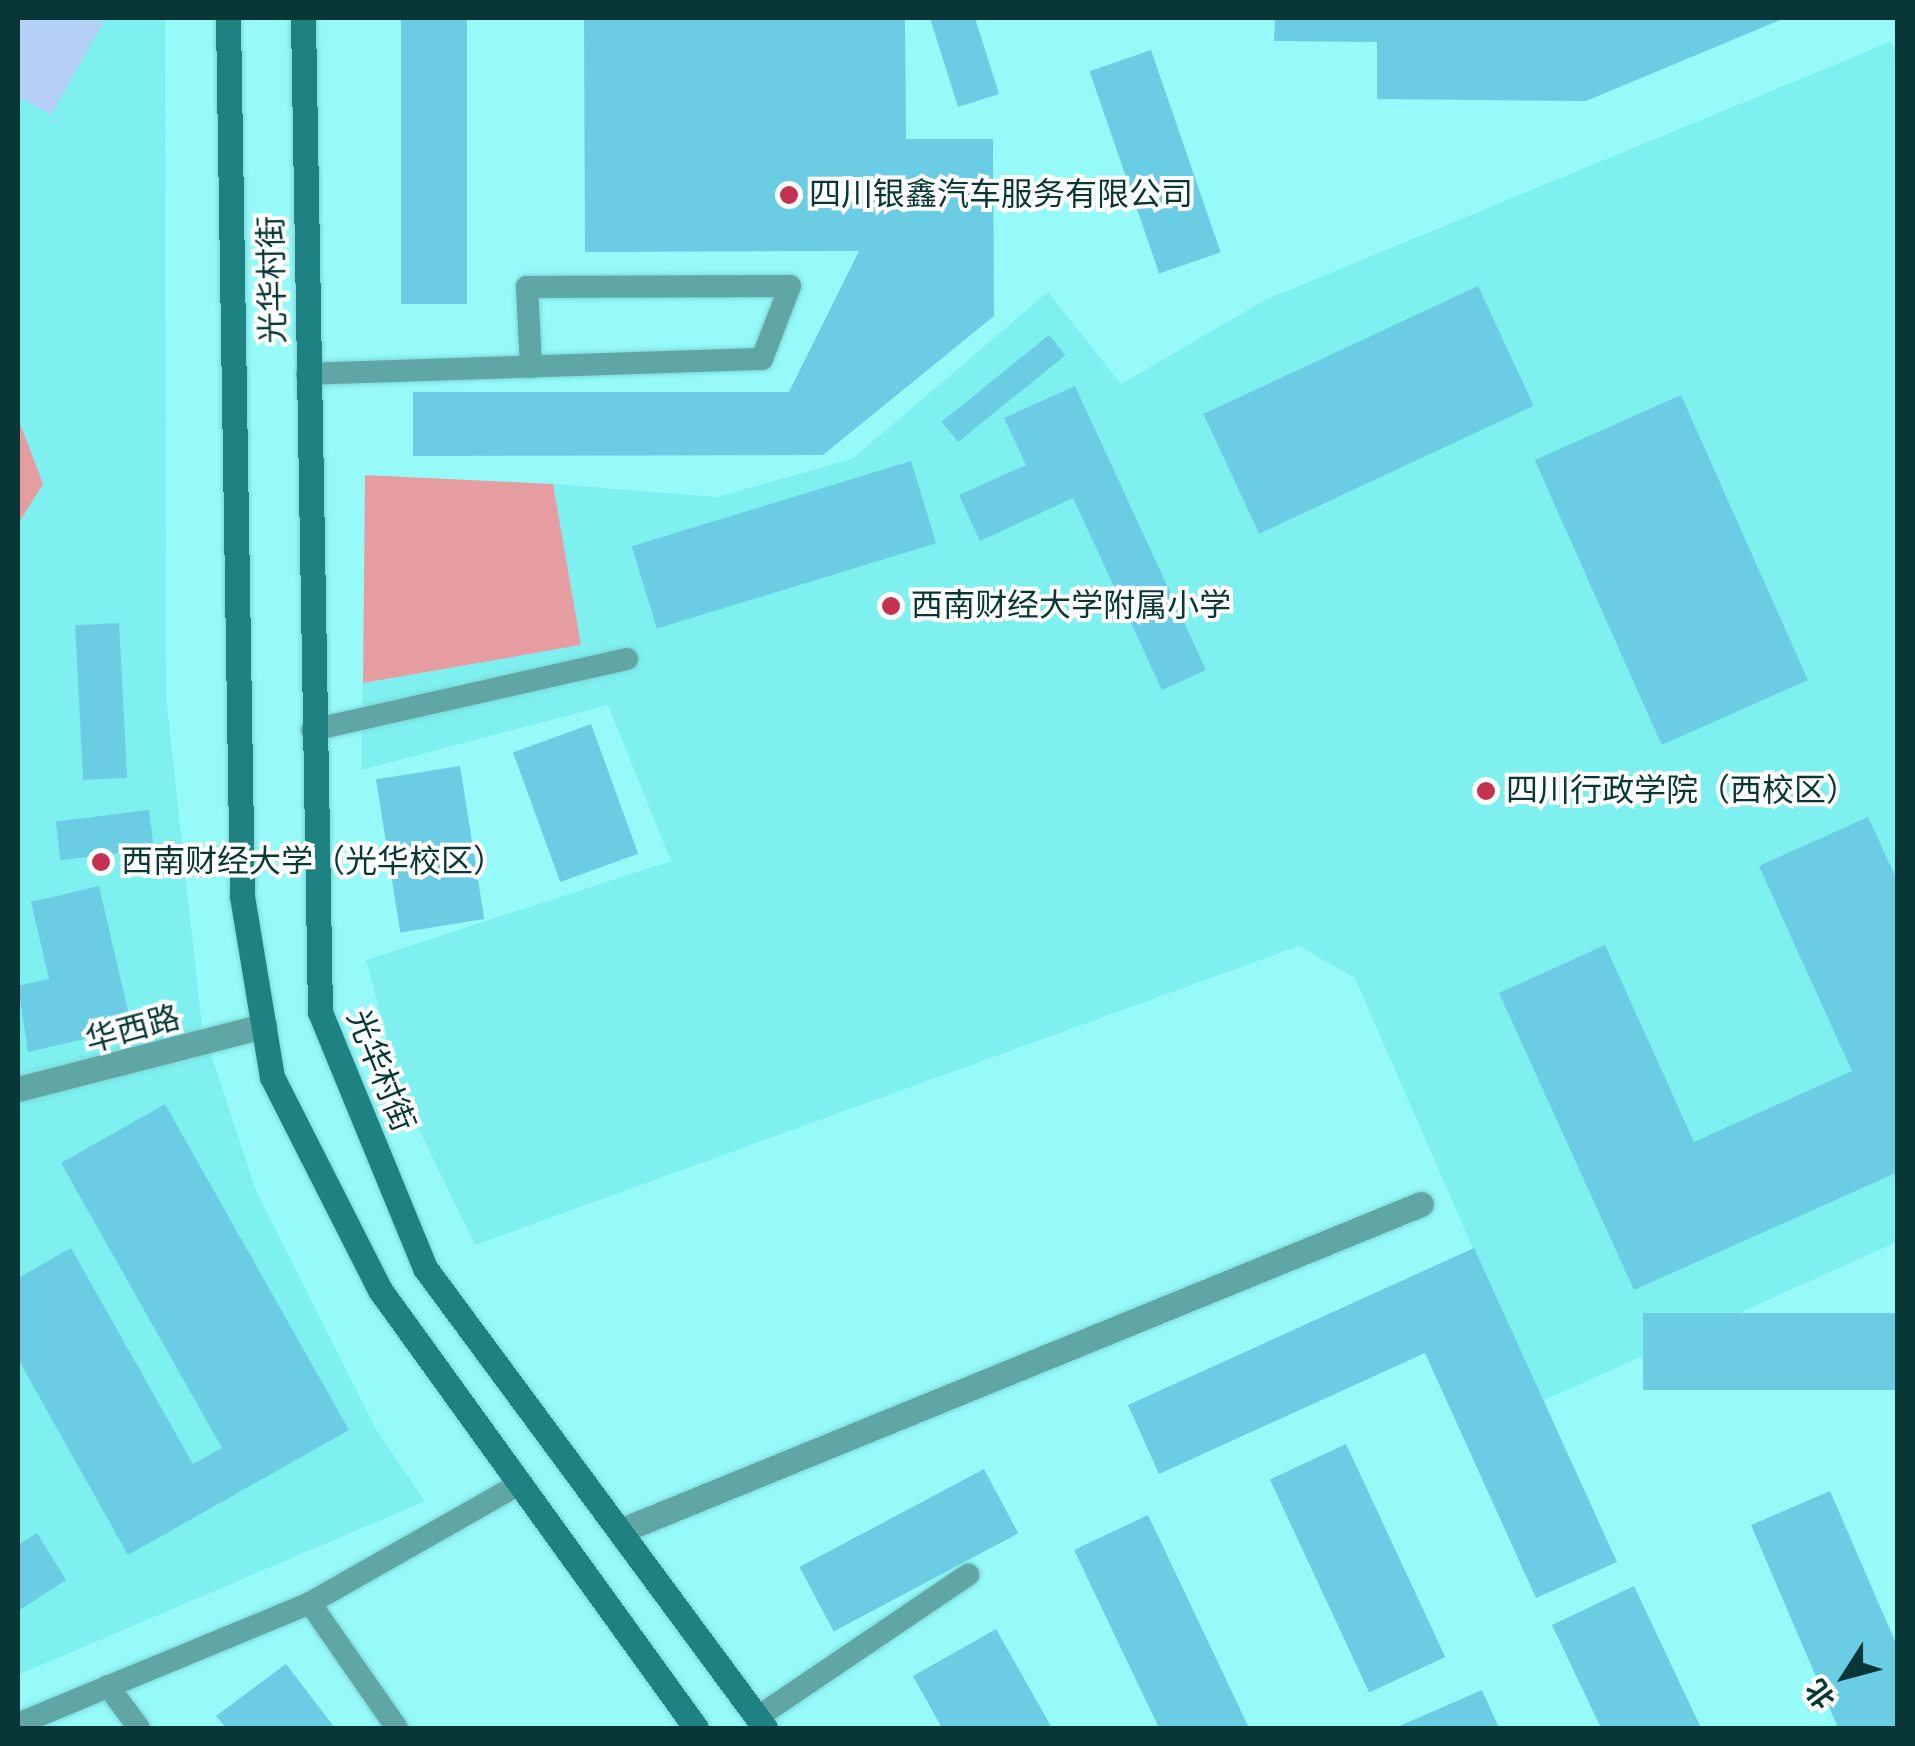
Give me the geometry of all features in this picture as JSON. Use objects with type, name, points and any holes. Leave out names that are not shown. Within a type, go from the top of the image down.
[{"type":"main road","name":"光华村街","points":[[228,18],[242,896],[272,1077],[380,1290],[696,1728]]},
{"type":"main road","name":"光华村街","points":[[303,18],[312,730],[320,1012],[425,1268],[762,1723]]},
{"type":"street","name":"华西路","points":[[18,1089],[264,1026]]},
{"type":"street","points":[[620,1531],[1421,1204]]},
{"type":"lane","points":[[307,374],[532,367],[762,359],[790,286],[527,288],[532,367]]},
{"type":"lane","points":[[312,730],[628,659]]},
{"type":"lane","points":[[18,1724],[310,1603],[518,1486]]},
{"type":"lane","points":[[762,1723],[968,1574]]},
{"type":"lane","points":[[310,1603],[397,1728]]},
{"type":"lane","points":[[108,1686],[139,1728]]},
{"type":"shaded area","name":"西南财经大学（光华校区）","points":[[18,18],[165,18],[166,697],[202,1027],[256,1191],[377,1431],[425,1501],[18,1675]]},
{"type":"shaded area","points":[[18,18],[104,21],[51,115],[18,96]]},
{"type":"shaded area","name":"四川行政学院（西校区）","points":[[1890,42],[1897,53],[1897,1242],[1540,1402],[1355,978],[1299,946],[475,1245],[400,1090],[366,960],[671,861],[608,705],[361,770],[363,683],[581,645],[553,484],[717,497],[852,459],[1048,292],[1121,384],[1265,300]]},
{"type":"shaded area","points":[[18,418],[43,484],[18,524]]},
{"type":"shaded area","points":[[365,475],[553,484],[581,645],[363,683]]},
{"type":"building","points":[[401,18],[467,18],[467,304],[401,304]]},
{"type":"building","name":"四川银鑫汽车服务有限公司","points":[[584,18],[905,18],[906,139],[993,139],[994,316],[823,455],[413,456],[413,392],[789,392],[859,251],[585,252]]},
{"type":"building","points":[[930,18],[975,18],[999,94],[958,107]]},
{"type":"building","points":[[1275,18],[1785,18],[1586,101],[1377,99],[1377,42],[1274,41]]},
{"type":"building","points":[[1151,50],[1221,252],[1159,274],[1090,71]]},
{"type":"building","points":[[1478,286],[1534,406],[1259,534],[1203,414]]},
{"type":"building","points":[[1049,335],[1065,355],[958,442],[942,422]]},
{"type":"building","points":[[1075,386],[1206,670],[1162,690],[1073,498],[980,541],[959,495],[1026,465],[1004,418]]},
{"type":"building","points":[[1681,395],[1808,680],[1662,745],[1535,460]]},
{"type":"building","points":[[911,461],[936,543],[657,629],[632,546]]},
{"type":"building","points":[[119,623],[127,778],[83,780],[75,625]]},
{"type":"building","points":[[591,724],[638,854],[560,882],[513,752]]},
{"type":"building","points":[[460,766],[484,919],[400,932],[376,779]]},
{"type":"building","points":[[149,810],[154,849],[60,860],[56,821]]},
{"type":"building","points":[[1868,817],[1898,882],[1898,1172],[1634,1290],[1499,993],[1605,945],[1694,1142],[1852,1071],[1759,866]]},
{"type":"building","points":[[99,886],[132,1028],[28,1052],[18,986],[49,979],[31,902]]},
{"type":"building","points":[[165,1104],[349,1430],[128,1555],[18,1359],[18,1278],[71,1248],[193,1464],[222,1448],[61,1163]]},
{"type":"building","points":[[1474,1248],[1617,1562],[1536,1598],[1425,1353],[1159,1474],[1128,1405]]},
{"type":"building","points":[[1643,1313],[1898,1313],[1898,1390],[1643,1390]]},
{"type":"building","points":[[1346,1444],[1445,1657],[1369,1692],[1270,1479]]},
{"type":"building","points":[[984,1469],[1018,1533],[834,1632],[799,1567]]},
{"type":"building","points":[[1830,1491],[1898,1648],[1898,1728],[1838,1728],[1751,1525]]},
{"type":"building","points":[[1148,1515],[1249,1728],[1159,1728],[1074,1550]]},
{"type":"building","points":[[37,1533],[66,1580],[18,1611],[18,1545]]},
{"type":"building","points":[[1634,1586],[1701,1728],[1601,1728],[1552,1625]]},
{"type":"building","points":[[996,1629],[1052,1728],[942,1728],[913,1676]]},
{"type":"building","points":[[286,1664],[335,1728],[226,1728],[216,1716]]},
{"type":"building","points":[[1482,1690],[1499,1728],[1395,1728]]},
{"type":"place","name":"四川银鑫汽车服务有限公司","points":[[789,195]]},
{"type":"place","name":"西南财经大学附属小学","points":[[891,606]]},
{"type":"place","name":"四川行政学院（西校区）","points":[[1486,791]]},
{"type":"place","name":"西南财经大学（光华校区）","points":[[101,862]]}]
